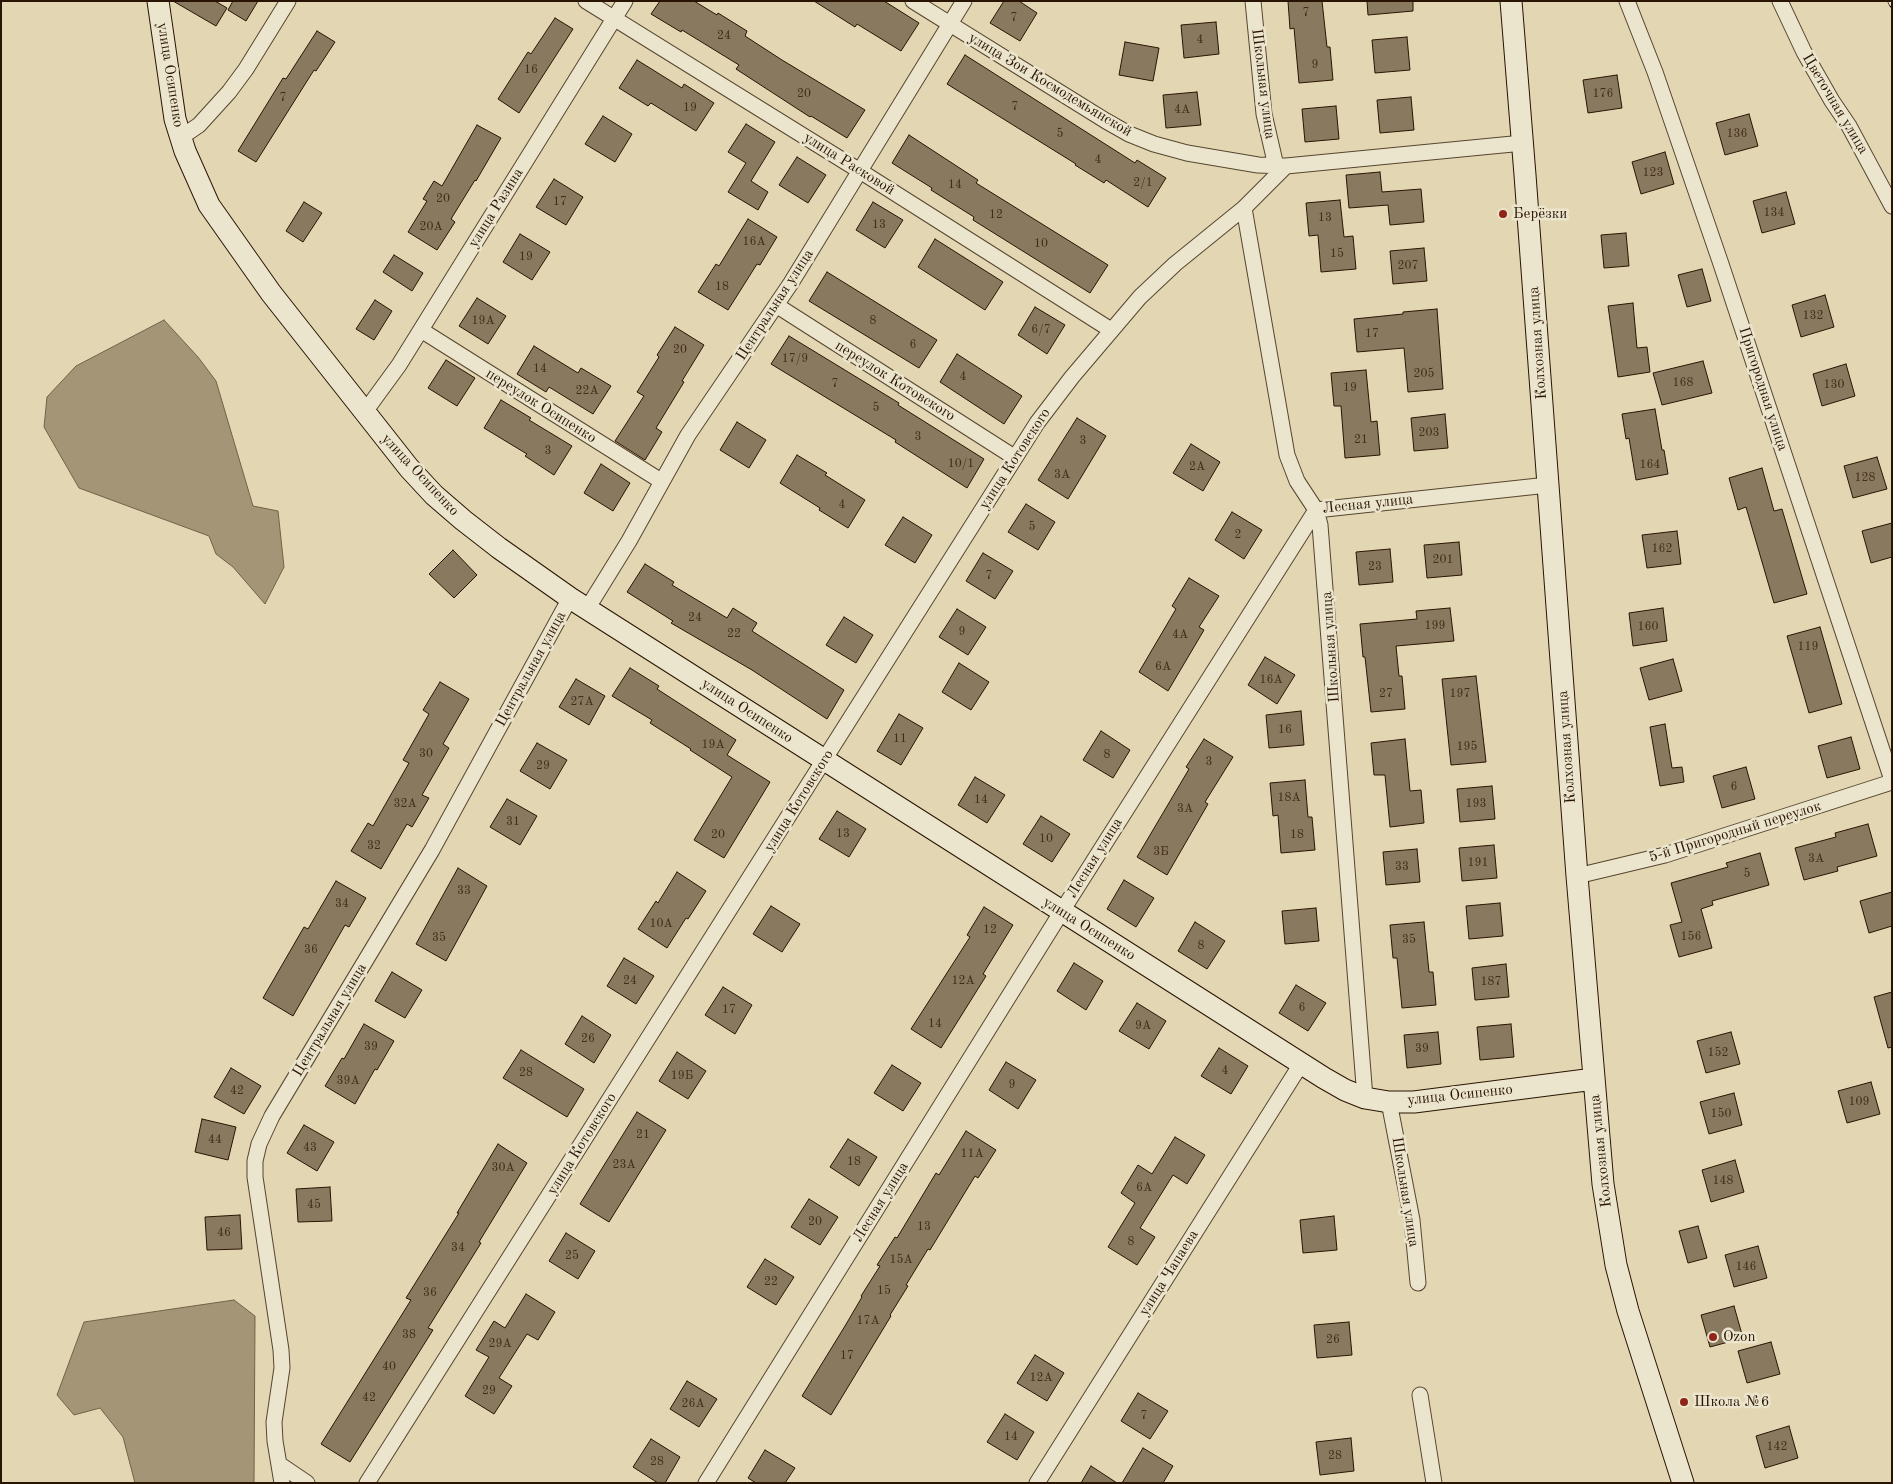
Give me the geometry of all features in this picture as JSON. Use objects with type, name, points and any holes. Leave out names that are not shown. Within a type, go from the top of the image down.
[{"type":"street","name":"улица Осипенко","points":[[158,1],[171,99],[180,138],[209,205],[271,293],[409,468],[434,495],[500,548],[578,603],[1338,1086],[1365,1098],[1389,1102],[1444,1099],[1594,1079]]},
{"type":"street","points":[[180,138],[199,125],[229,92],[246,69],[288,1]]},
{"type":"street","name":"улица Расковой","points":[[586,1],[1111,330]]},
{"type":"street","name":"улица Разина","points":[[364,413],[394,372],[421,330],[625,1]]},
{"type":"street","name":"улица Зои Космодемьянской","points":[[913,1],[1081,107],[1129,134],[1154,144],[1186,153],[1227,161],[1281,166],[1523,143]]},
{"type":"street","name":"Центральная улица","points":[[282,1483],[274,1422],[282,1368],[281,1350],[255,1177],[255,1161],[259,1144],[272,1116],[578,603],[629,541],[688,435],[776,306],[964,1]]},
{"type":"street","name":"Школьная улица","points":[[1253,1],[1264,114],[1281,166]]},
{"type":"street","name":"Колхозная улица","points":[[1511,1],[1577,876],[1603,1184],[1616,1265],[1638,1342],[1683,1483]]},
{"type":"street","name":"Пригородная улица","points":[[1627,1],[1655,72],[1721,264],[1892,781]]},
{"type":"street","name":"Цветочная улица","points":[[1780,1],[1804,52],[1832,101],[1854,134],[1892,206]]},
{"type":"street","name":"улица Котовского","points":[[367,1483],[825,761],[1014,457],[1054,399],[1111,330],[1157,280],[1244,208],[1281,166]]},
{"type":"street","name":"Школьная улица","points":[[1244,208],[1287,455],[1297,481],[1316,510],[1320,525],[1365,1098]]},
{"type":"street","name":"переулок Котовского","points":[[776,306],[1014,457]]},
{"type":"street","name":"переулок Осипенко","points":[[421,330],[662,482]]},
{"type":"street","name":"Лесная улица","points":[[706,1483],[1062,911],[1316,510],[1548,485]]},
{"type":"street","name":"5-й Пригородный переулок","points":[[1577,876],[1665,855],[1892,781]]},
{"type":"street","name":"улица Чапаева","points":[[1037,1483],[1301,1064]]},
{"type":"street","name":"Школьная улица","points":[[1389,1102],[1412,1220],[1418,1283]]},
{"type":"street","points":[[1420,1394],[1434,1483]]},
{"type":"street","points":[[279,1464],[307,1483]]},
{"type":"shaded area","points":[[164,320],[198,357],[216,381],[253,506],[278,511],[284,567],[265,604],[233,567],[216,554],[209,536],[79,488],[44,427],[47,397],[76,366]]},
{"type":"shaded area","points":[[234,1300],[255,1316],[254,1483],[135,1483],[123,1437],[100,1408],[74,1415],[57,1395],[84,1322]]},
{"type":"building","points":[[173,1],[215,1],[227,8],[216,26]]},
{"type":"building","points":[[233,1],[258,1],[246,21],[228,10]]},
{"type":"building","points":[[660,1],[694,1],[717,15],[718,13],[747,31],[745,36],[865,110],[847,138],[810,117],[736,69],[739,65],[682,30],[681,32],[651,14]]},
{"type":"building","points":[[814,1],[884,1],[919,23],[901,51],[857,24],[855,27]]},
{"type":"building","points":[[1004,1],[1019,1],[1037,13],[1020,41],[990,23]]},
{"type":"building","points":[[1288,1],[1322,1],[1327,47],[1330,47],[1333,80],[1299,83],[1294,28],[1290,29]]},
{"type":"building","points":[[1367,1],[1413,1],[1413,11],[1368,15]]},
{"type":"building","points":[[555,18],[573,29],[519,113],[498,99],[528,52],[531,54]]},
{"type":"building","points":[[1216,22],[1219,54],[1184,58],[1181,25]]},
{"type":"building","points":[[317,31],[335,42],[316,71],[314,70],[256,162],[238,151],[283,78],[286,79]]},
{"type":"building","points":[[1407,37],[1410,70],[1375,73],[1372,40]]},
{"type":"building","points":[[1125,42],[1159,48],[1153,81],[1119,75]]},
{"type":"building","points":[[965,55],[1135,163],[1137,160],[1166,178],[1148,207],[1106,180],[1104,183],[947,84]]},
{"type":"building","points":[[637,60],[682,88],[684,84],[714,103],[696,131],[651,103],[648,106],[619,88]]},
{"type":"building","points":[[1617,75],[1622,108],[1588,113],[1583,80]]},
{"type":"building","points":[[1197,92],[1201,125],[1166,128],[1163,95]]},
{"type":"building","points":[[1411,97],[1414,130],[1380,133],[1377,100]]},
{"type":"building","points":[[1336,106],[1339,139],[1305,142],[1302,109]]},
{"type":"building","points":[[1749,114],[1758,146],[1725,155],[1716,123]]},
{"type":"building","points":[[603,116],[632,134],[615,162],[585,144]]},
{"type":"building","points":[[746,124],[775,142],[751,181],[768,192],[758,210],[728,192],[746,163],[728,152]]},
{"type":"building","points":[[477,125],[501,138],[451,219],[455,222],[437,250],[408,232],[427,201],[423,199],[434,181],[442,186]]},
{"type":"building","points":[[909,135],[978,180],[976,183],[1108,265],[1090,293],[973,220],[974,217],[892,163]]},
{"type":"building","points":[[1665,152],[1674,184],[1641,194],[1632,162]]},
{"type":"building","points":[[797,157],[826,175],[808,203],[779,185]]},
{"type":"building","points":[[1380,172],[1382,192],[1421,189],[1424,222],[1390,225],[1388,205],[1349,208],[1346,175]]},
{"type":"building","points":[[554,179],[583,197],[566,225],[536,207]]},
{"type":"building","points":[[1786,192],[1795,224],[1762,233],[1753,201]]},
{"type":"building","points":[[1340,200],[1344,237],[1353,236],[1356,269],[1321,272],[1318,235],[1309,236],[1306,203]]},
{"type":"building","points":[[304,202],[322,213],[303,242],[286,231]]},
{"type":"building","points":[[873,202],[903,220],[885,248],[856,230]]},
{"type":"building","points":[[748,219],[777,237],[760,265],[757,264],[728,310],[698,292],[716,264],[719,266]]},
{"type":"building","points":[[1626,233],[1629,266],[1604,268],[1601,235]]},
{"type":"building","points":[[520,234],[550,252],[532,280],[503,262]]},
{"type":"building","points":[[935,239],[1003,282],[985,310],[918,267]]},
{"type":"building","points":[[1424,248],[1427,281],[1393,284],[1390,251]]},
{"type":"building","points":[[394,255],[423,273],[412,291],[383,272]]},
{"type":"building","points":[[1702,269],[1711,301],[1687,307],[1678,275]]},
{"type":"building","points":[[827,272],[937,340],[919,368],[809,301]]},
{"type":"building","points":[[1825,295],[1834,327],[1801,337],[1792,305]]},
{"type":"building","points":[[477,298],[506,316],[488,344],[459,326]]},
{"type":"building","points":[[375,300],[392,311],[374,340],[356,329]]},
{"type":"building","points":[[1633,303],[1637,348],[1647,347],[1650,372],[1618,377],[1608,306]]},
{"type":"building","points":[[1035,307],[1065,325],[1047,354],[1018,335]]},
{"type":"building","points":[[1437,309],[1443,389],[1408,392],[1404,348],[1357,352],[1354,319]]},
{"type":"building","points":[[675,327],[704,345],[656,428],[662,432],[645,460],[615,441],[644,396],[637,392]]},
{"type":"building","points":[[789,336],[899,403],[898,405],[984,459],[967,488],[895,442],[896,440],[771,364]]},
{"type":"building","points":[[534,346],[578,373],[581,368],[611,386],[593,414],[549,387],[546,392],[517,374]]},
{"type":"building","points":[[957,354],[1022,396],[1004,424],[940,382]]},
{"type":"building","points":[[446,360],[475,378],[457,406],[428,388]]},
{"type":"building","points":[[1703,361],[1712,393],[1662,405],[1653,373]]},
{"type":"building","points":[[1846,364],[1855,396],[1822,406],[1813,374]]},
{"type":"building","points":[[1366,370],[1371,422],[1377,421],[1380,455],[1345,458],[1341,406],[1334,406],[1331,373]]},
{"type":"building","points":[[501,400],[531,418],[529,420],[572,446],[554,475],[525,456],[527,454],[484,428]]},
{"type":"building","points":[[1655,409],[1668,474],[1636,480],[1629,438],[1626,439],[1622,414]]},
{"type":"building","points":[[1445,414],[1448,448],[1414,451],[1411,418]]},
{"type":"building","points":[[1077,418],[1106,436],[1068,499],[1038,480]]},
{"type":"building","points":[[737,422],[766,440],[749,468],[720,450]]},
{"type":"building","points":[[1191,444],[1220,462],[1203,491],[1173,473]]},
{"type":"building","points":[[797,455],[827,473],[825,475],[865,500],[848,528],[780,483]]},
{"type":"building","points":[[1877,457],[1887,489],[1853,498],[1844,466]]},
{"type":"building","points":[[601,464],[630,483],[613,511],[584,493]]},
{"type":"building","points":[[1762,468],[1774,511],[1782,509],[1807,594],[1774,603],[1746,507],[1738,510],[1729,478]]},
{"type":"building","points":[[1026,504],[1055,522],[1038,550],[1008,532]]},
{"type":"building","points":[[1232,512],[1262,530],[1244,559],[1215,540]]},
{"type":"building","points":[[903,517],[932,535],[915,563],[885,545]]},
{"type":"building","points":[[1892,523],[1892,557],[1871,563],[1862,531]]},
{"type":"building","points":[[1677,531],[1681,564],[1647,568],[1642,535]]},
{"type":"building","points":[[1459,542],[1462,575],[1427,578],[1424,545]]},
{"type":"building","points":[[1390,549],[1393,582],[1359,585],[1356,552]]},
{"type":"building","points":[[453,550],[477,575],[454,598],[429,574]]},
{"type":"building","points":[[983,553],[1013,571],[995,599],[966,581]]},
{"type":"building","points":[[645,564],[674,582],[672,585],[727,618],[733,608],[757,623],[752,631],[844,690],[827,719],[752,670],[671,623],[673,621],[627,592]]},
{"type":"building","points":[[1189,578],[1219,596],[1199,627],[1204,630],[1168,691],[1139,672],[1176,609],[1172,606]]},
{"type":"building","points":[[1450,608],[1454,641],[1396,646],[1399,676],[1402,676],[1405,709],[1371,712],[1360,624],[1417,619],[1416,611]]},
{"type":"building","points":[[1663,608],[1667,641],[1633,646],[1629,613]]},
{"type":"building","points":[[957,609],[986,627],[968,655],[939,637]]},
{"type":"building","points":[[844,617],[873,635],[856,663],[826,645]]},
{"type":"building","points":[[1820,627],[1842,704],[1809,713],[1787,636]]},
{"type":"building","points":[[1265,657],[1295,675],[1277,704],[1248,685]]},
{"type":"building","points":[[1673,659],[1682,691],[1649,700],[1640,668]]},
{"type":"building","points":[[959,663],[989,682],[971,710],[942,692]]},
{"type":"building","points":[[630,668],[659,686],[657,689],[736,740],[727,755],[770,782],[724,858],[694,840],[732,777],[650,723],[652,720],[612,696]]},
{"type":"building","points":[[1476,676],[1486,762],[1451,765],[1442,679]]},
{"type":"building","points":[[576,679],[605,696],[589,725],[559,707]]},
{"type":"building","points":[[440,682],[469,699],[443,744],[449,748],[422,795],[429,798],[412,827],[407,824],[381,869],[351,851],[368,823],[373,826],[409,763],[403,760],[429,714],[423,710]]},
{"type":"building","points":[[1301,711],[1304,745],[1269,748],[1266,715]]},
{"type":"building","points":[[899,714],[923,728],[901,765],[877,751]]},
{"type":"building","points":[[1665,724],[1672,768],[1682,767],[1684,782],[1660,786],[1650,727]]},
{"type":"building","points":[[1101,731],[1130,750],[1113,778],[1083,760]]},
{"type":"building","points":[[1851,737],[1860,769],[1827,778],[1818,746]]},
{"type":"building","points":[[1204,739],[1233,757],[1205,802],[1208,804],[1167,875],[1137,857],[1189,769],[1186,767]]},
{"type":"building","points":[[1405,739],[1410,791],[1421,790],[1424,823],[1390,827],[1385,775],[1374,775],[1371,743]]},
{"type":"building","points":[[537,743],[567,760],[550,789],[520,771]]},
{"type":"building","points":[[1746,767],[1755,799],[1722,808],[1713,776]]},
{"type":"building","points":[[975,777],[1005,795],[987,823],[958,805]]},
{"type":"building","points":[[1305,780],[1308,817],[1312,817],[1315,850],[1281,853],[1278,815],[1273,816],[1270,783]]},
{"type":"building","points":[[1492,786],[1495,819],[1460,822],[1457,789]]},
{"type":"building","points":[[507,799],[537,816],[520,845],[490,827]]},
{"type":"building","points":[[837,811],[866,829],[849,857],[819,839]]},
{"type":"building","points":[[1041,816],[1070,834],[1052,862],[1023,844]]},
{"type":"building","points":[[1868,824],[1877,856],[1837,867],[1838,871],[1804,880],[1795,848],[1836,837],[1835,833]]},
{"type":"building","points":[[1494,845],[1497,878],[1462,881],[1459,848]]},
{"type":"building","points":[[1417,849],[1420,882],[1386,885],[1383,852]]},
{"type":"building","points":[[1760,853],[1769,885],[1712,901],[1713,905],[1701,909],[1712,948],[1679,957],[1670,925],[1682,922],[1671,883],[1728,867],[1726,863]]},
{"type":"building","points":[[458,868],[487,886],[446,961],[416,944]]},
{"type":"building","points":[[677,872],[706,891],[667,948],[638,929],[656,901],[658,903]]},
{"type":"building","points":[[1124,880],[1154,898],[1136,927],[1107,909]]},
{"type":"building","points":[[336,881],[366,898],[349,927],[345,925],[293,1016],[263,998],[304,927],[308,929]]},
{"type":"building","points":[[1892,892],[1892,926],[1869,933],[1860,901]]},
{"type":"building","points":[[1500,903],[1503,936],[1469,939],[1466,906]]},
{"type":"building","points":[[771,906],[800,924],[782,952],[753,934]]},
{"type":"building","points":[[984,907],[1013,925],[983,974],[986,976],[941,1048],[911,1029],[970,937],[967,935]]},
{"type":"building","points":[[1316,908],[1319,941],[1285,944],[1282,911]]},
{"type":"building","points":[[1195,922],[1225,941],[1207,969],[1178,951]]},
{"type":"building","points":[[1424,922],[1429,972],[1433,972],[1436,1005],[1402,1008],[1397,958],[1393,958],[1390,925]]},
{"type":"building","points":[[624,958],[654,976],[636,1004],[607,986]]},
{"type":"building","points":[[1074,963],[1103,981],[1086,1010],[1057,991]]},
{"type":"building","points":[[1506,964],[1509,997],[1475,1000],[1472,968]]},
{"type":"building","points":[[392,972],[422,990],[405,1018],[375,1001]]},
{"type":"building","points":[[1296,985],[1326,1003],[1308,1031],[1279,1013]]},
{"type":"building","points":[[723,987],[752,1005],[735,1034],[705,1015]]},
{"type":"building","points":[[1892,992],[1892,1047],[1888,1048],[1874,997]]},
{"type":"building","points":[[1137,1003],[1166,1021],[1149,1049],[1119,1031]]},
{"type":"building","points":[[582,1016],[611,1035],[594,1063],[565,1044]]},
{"type":"building","points":[[364,1024],[394,1041],[355,1104],[325,1086],[342,1058],[344,1059]]},
{"type":"building","points":[[1511,1024],[1514,1057],[1480,1060],[1477,1027]]},
{"type":"building","points":[[1438,1032],[1441,1064],[1407,1068],[1404,1035]]},
{"type":"building","points":[[1731,1032],[1740,1064],[1706,1073],[1697,1041]]},
{"type":"building","points":[[1219,1048],[1248,1066],[1231,1094],[1201,1076]]},
{"type":"building","points":[[521,1050],[584,1089],[567,1117],[503,1078]]},
{"type":"building","points":[[677,1052],[706,1071],[688,1099],[659,1081]]},
{"type":"building","points":[[1006,1062],[1036,1080],[1018,1109],[989,1090]]},
{"type":"building","points":[[892,1065],[921,1083],[903,1111],[874,1093]]},
{"type":"building","points":[[231,1068],[261,1086],[244,1114],[214,1097]]},
{"type":"building","points":[[1871,1082],[1880,1114],[1847,1123],[1838,1091]]},
{"type":"building","points":[[1734,1093],[1742,1125],[1709,1134],[1700,1102]]},
{"type":"building","points":[[637,1112],[666,1130],[609,1222],[580,1204]]},
{"type":"building","points":[[202,1119],[236,1127],[228,1160],[195,1152]]},
{"type":"building","points":[[304,1125],[334,1142],[317,1171],[287,1153]]},
{"type":"building","points":[[966,1131],[996,1150],[978,1178],[975,1176],[930,1250],[928,1249],[906,1285],[908,1286],[891,1316],[831,1415],[802,1396],[880,1266],[877,1265],[895,1237],[897,1238],[936,1173],[939,1175]]},
{"type":"building","points":[[1175,1137],[1205,1155],[1187,1184],[1173,1175],[1140,1228],[1155,1237],[1137,1265],[1108,1247],[1135,1203],[1121,1193],[1138,1165],[1152,1174]]},
{"type":"building","points":[[848,1139],[877,1157],[859,1186],[830,1167]]},
{"type":"building","points":[[498,1144],[527,1163],[479,1242],[481,1243],[428,1328],[433,1330],[350,1462],[321,1444],[411,1300],[406,1298],[459,1213],[457,1213]]},
{"type":"building","points":[[1735,1160],[1744,1192],[1711,1202],[1702,1170]]},
{"type":"building","points":[[330,1187],[332,1221],[298,1222],[296,1189]]},
{"type":"building","points":[[809,1199],[838,1217],[820,1245],[791,1227]]},
{"type":"building","points":[[240,1215],[242,1249],[207,1250],[205,1217]]},
{"type":"building","points":[[1334,1216],[1337,1250],[1303,1253],[1300,1220]]},
{"type":"building","points":[[1698,1226],[1707,1258],[1688,1263],[1679,1231]]},
{"type":"building","points":[[566,1233],[595,1251],[578,1279],[549,1261]]},
{"type":"building","points":[[1758,1246],[1767,1278],[1734,1287],[1725,1255]]},
{"type":"building","points":[[765,1259],[794,1277],[776,1305],[747,1287]]},
{"type":"building","points":[[526,1294],[555,1312],[538,1340],[527,1334],[499,1378],[512,1386],[494,1414],[465,1396],[489,1357],[476,1350],[494,1321],[505,1328]]},
{"type":"building","points":[[1734,1306],[1743,1338],[1710,1347],[1701,1315]]},
{"type":"building","points":[[1349,1322],[1352,1355],[1317,1358],[1314,1325]]},
{"type":"building","points":[[1771,1342],[1780,1374],[1747,1383],[1738,1351]]},
{"type":"building","points":[[1035,1355],[1064,1373],[1047,1401],[1017,1383]]},
{"type":"building","points":[[687,1381],[717,1399],[699,1427],[670,1409]]},
{"type":"building","points":[[1138,1393],[1168,1411],[1150,1439],[1121,1421]]},
{"type":"building","points":[[1005,1414],[1034,1432],[1017,1460],[987,1442]]},
{"type":"building","points":[[1789,1426],[1798,1458],[1765,1468],[1756,1436]]},
{"type":"building","points":[[1351,1438],[1354,1471],[1320,1475],[1316,1442]]},
{"type":"building","points":[[651,1439],[680,1457],[665,1483],[658,1483],[633,1467]]},
{"type":"building","points":[[1143,1448],[1173,1466],[1163,1483],[1122,1483]]},
{"type":"building","points":[[765,1450],[795,1468],[785,1483],[756,1483],[748,1478]]},
{"type":"building","points":[[1091,1466],[1117,1483],[1081,1483]]},
{"type":"railway","points":[[1890,1],[1892,5]]},
{"type":"place","name":"Берёзки","points":[[1503,214]]},
{"type":"place","name":"Ozon","points":[[1713,1337]]},
{"type":"place","name":"Школа №6","points":[[1684,1402]]}]
